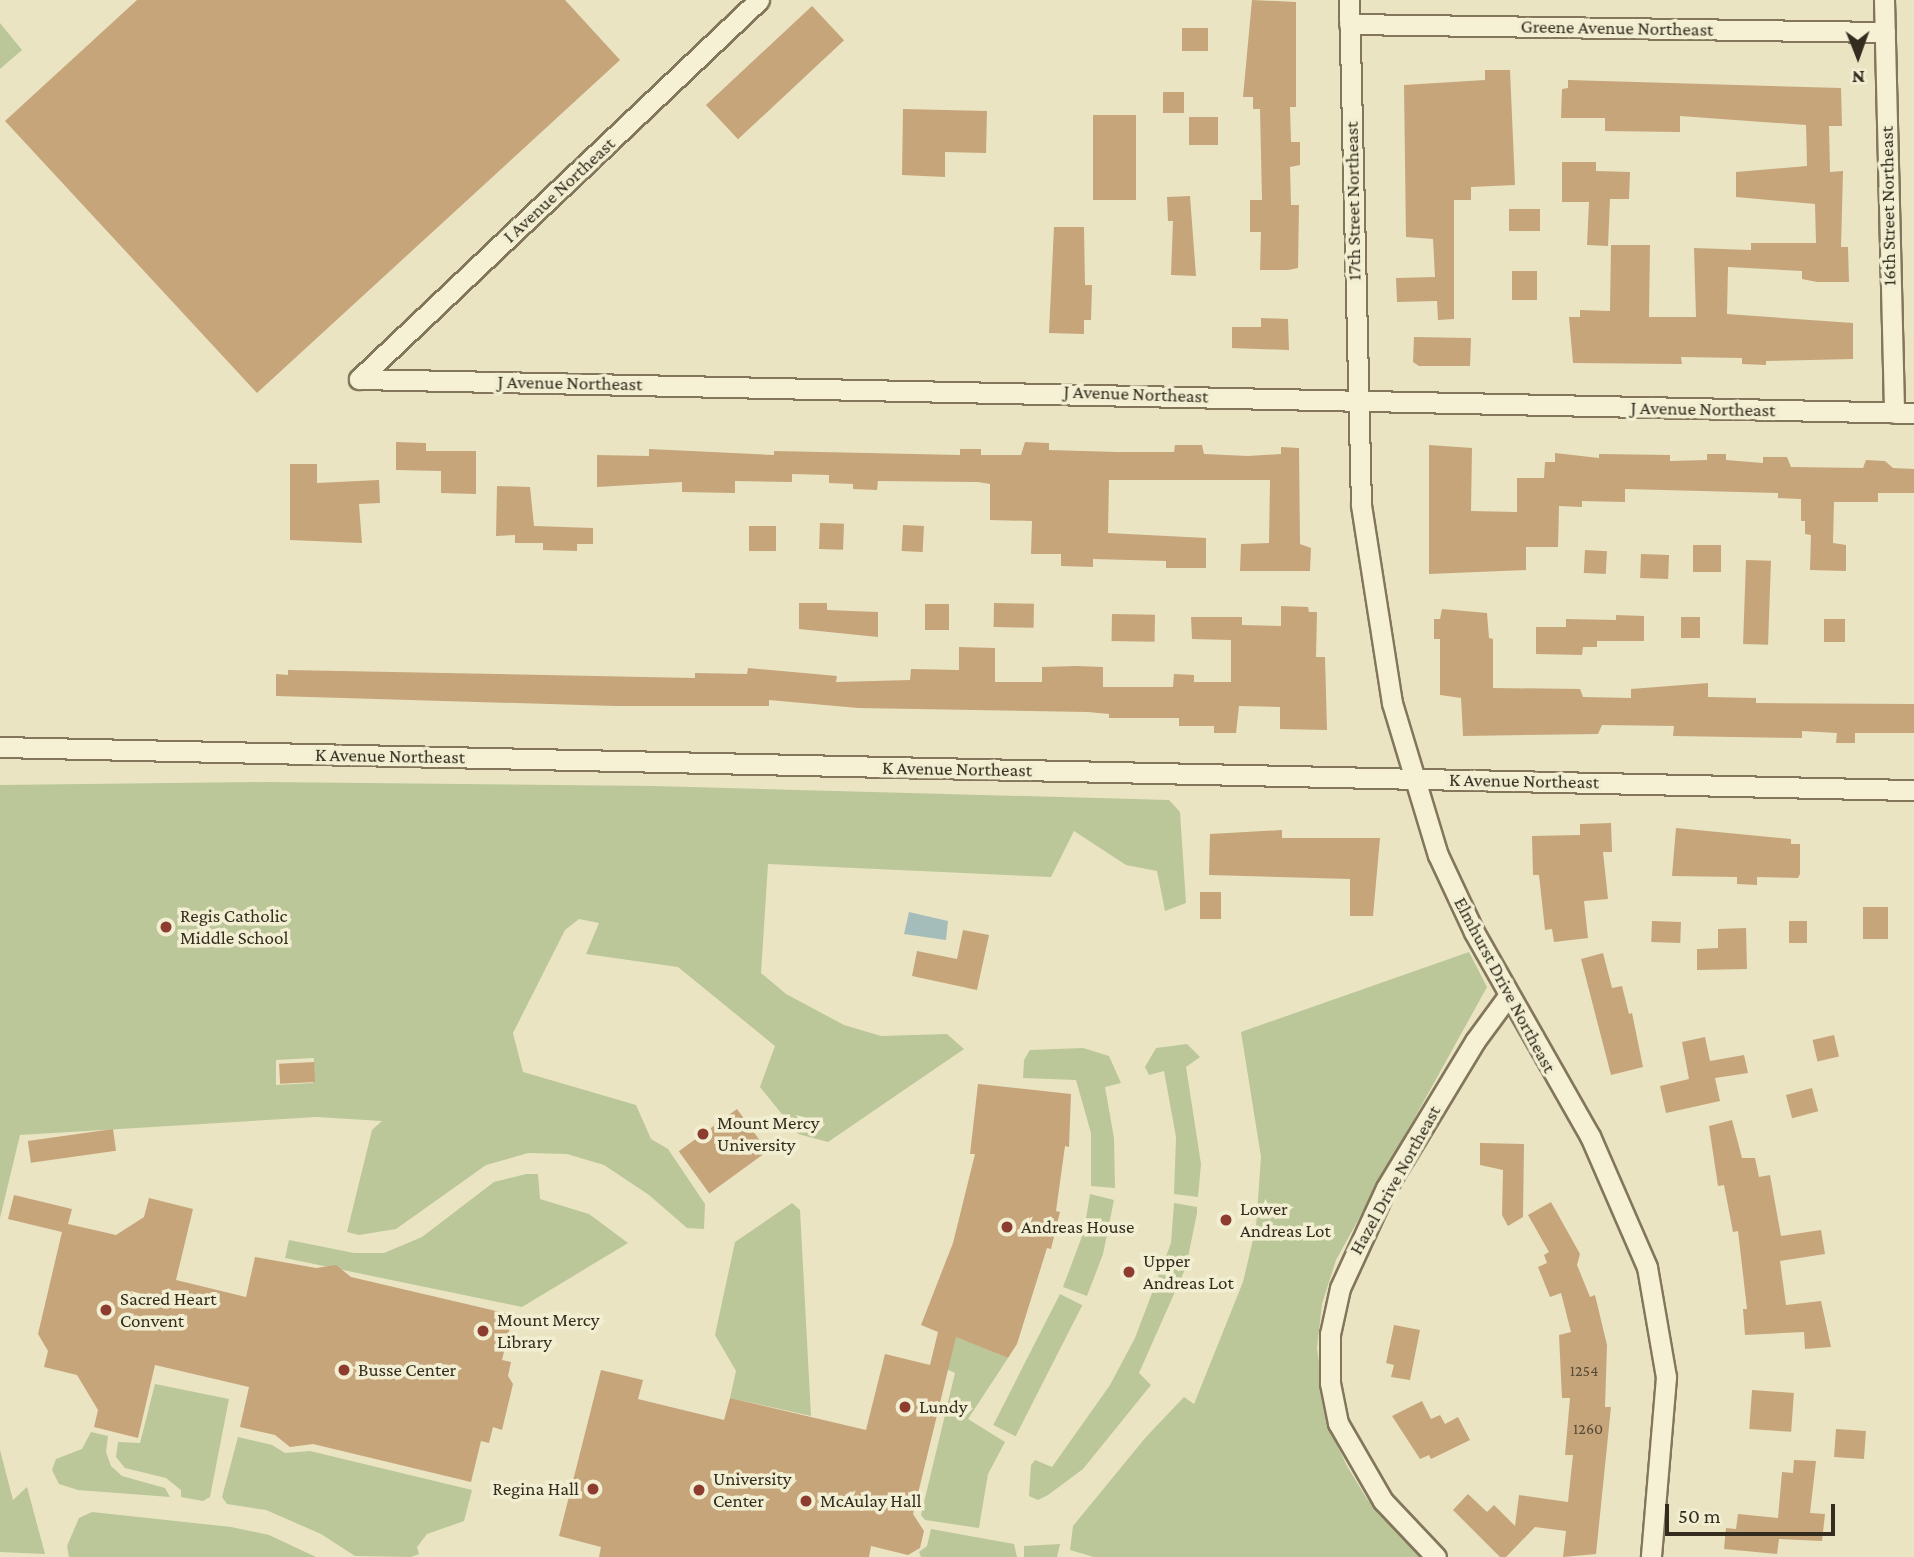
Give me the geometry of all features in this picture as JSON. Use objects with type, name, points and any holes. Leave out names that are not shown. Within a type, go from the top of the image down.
[{"type":"street","name":"I Avenue Northeast","points":[[359,379],[759,0]]},
{"type":"street","name":"17th Street Northeast","points":[[1349,0],[1356,401]]},
{"type":"street","name":"16th Street Northeast","points":[[1884,0],[1894,412]]},
{"type":"street","name":"Greene Avenue Northeast","points":[[1349,24],[1885,32]]},
{"type":"street","name":"J Avenue Northeast","points":[[359,379],[1914,413]]},
{"type":"street","name":"Elmhurst Drive Northeast","points":[[1356,401],[1361,506],[1372,594],[1392,703],[1438,855],[1508,996],[1590,1136],[1647,1267],[1667,1377],[1651,1557]]},
{"type":"street","name":"K Avenue Northeast","points":[[0,747],[1914,790]]},
{"type":"street","name":"Hazel Drive Northeast","points":[[1436,1557],[1382,1501],[1338,1423],[1330,1383],[1330,1334],[1340,1288],[1386,1188],[1475,1041],[1508,996]]},
{"type":"green space","points":[[0,23],[22,50],[0,69]]},
{"type":"green space","points":[[266,782],[654,786],[1169,800],[1180,812],[1186,903],[1165,911],[1157,871],[1126,865],[1074,831],[1051,877],[768,864],[761,973],[786,994],[844,1025],[881,1036],[947,1034],[964,1049],[828,1142],[798,1134],[760,1087],[775,1046],[678,967],[586,954],[599,923],[579,919],[565,930],[513,1033],[523,1072],[636,1105],[651,1139],[668,1149],[705,1204],[704,1229],[687,1228],[649,1195],[604,1165],[567,1154],[528,1153],[486,1165],[396,1229],[359,1235],[347,1232],[372,1130],[382,1121],[317,1117],[20,1135],[0,1218],[0,785]],"holes":[[[314,1058],[313,1083],[276,1085],[276,1060]]]},
{"type":"green space","points":[[1469,952],[1487,987],[1336,1260],[1322,1304],[1317,1348],[1328,1426],[1347,1466],[1367,1499],[1421,1557],[1094,1557],[1070,1550],[1073,1526],[1146,1437],[1184,1397],[1194,1404],[1243,1282],[1256,1227],[1261,1157],[1241,1032]]},
{"type":"green space","points":[[1187,1044],[1200,1057],[1186,1067],[1201,1164],[1198,1197],[1174,1194],[1176,1137],[1164,1071],[1149,1075],[1145,1067],[1156,1048]]},
{"type":"green space","points":[[1083,1048],[1109,1056],[1121,1083],[1105,1087],[1114,1138],[1115,1188],[1091,1186],[1091,1133],[1076,1080],[1023,1078],[1024,1060],[1030,1050]]},
{"type":"green space","points":[[526,1174],[538,1174],[540,1199],[589,1214],[628,1243],[522,1307],[285,1258],[289,1240],[354,1253],[384,1253],[422,1237],[494,1182]]},
{"type":"green space","points":[[1090,1194],[1114,1200],[1103,1254],[1087,1296],[1063,1287],[1084,1231]]},
{"type":"green space","points":[[792,1203],[800,1210],[811,1416],[730,1398],[736,1371],[715,1335],[735,1242]]},
{"type":"green space","points":[[1174,1203],[1197,1207],[1197,1213],[1186,1267],[1139,1373],[1151,1385],[1083,1469],[1038,1500],[1029,1496],[1031,1465],[1035,1460],[1052,1467],[1110,1385],[1135,1338],[1171,1243]]},
{"type":"green space","points":[[1060,1294],[1082,1305],[1016,1436],[993,1425]]},
{"type":"green space","points":[[952,1335],[1008,1358],[968,1419],[1005,1442],[988,1474],[979,1528],[925,1520],[921,1515],[955,1373],[944,1368]]},
{"type":"green space","points":[[155,1384],[229,1399],[210,1497],[203,1501],[181,1497],[181,1490],[166,1478],[125,1468],[116,1457],[118,1442],[140,1443]]},
{"type":"green space","points":[[91,1432],[108,1436],[106,1452],[111,1466],[122,1476],[165,1488],[170,1497],[78,1490],[59,1484],[52,1470],[56,1459],[82,1449]]},
{"type":"green space","points":[[238,1437],[272,1445],[285,1453],[310,1451],[472,1490],[464,1521],[427,1534],[417,1547],[419,1554],[411,1557],[355,1556],[321,1534],[266,1510],[227,1504],[222,1497]]},
{"type":"green space","points":[[0,1450],[13,1500],[27,1487],[45,1554],[0,1552]]},
{"type":"green space","points":[[92,1512],[231,1527],[269,1535],[316,1557],[69,1557],[67,1546],[79,1518]]},
{"type":"green space","points":[[931,1529],[1014,1544],[1017,1557],[921,1557],[919,1552],[927,1546]]},
{"type":"green space","points":[[1060,1544],[1057,1557],[1024,1557],[1024,1546]]},
{"type":"water","points":[[909,912],[948,921],[946,940],[904,934]]},
{"type":"building","points":[[137,0],[565,0],[620,60],[257,393],[5,121]]},
{"type":"building","points":[[1252,0],[1296,2],[1296,107],[1290,107],[1291,142],[1300,142],[1300,165],[1290,167],[1291,205],[1299,205],[1298,268],[1288,270],[1260,270],[1261,232],[1250,232],[1250,200],[1262,200],[1260,109],[1253,109],[1253,97],[1243,97]]},
{"type":"building","points":[[812,6],[844,40],[738,139],[706,105]]},
{"type":"building","points":[[1182,28],[1208,28],[1208,51],[1182,51]]},
{"type":"building","points":[[1485,70],[1510,70],[1515,185],[1471,187],[1471,200],[1454,200],[1454,319],[1438,320],[1437,301],[1397,302],[1396,278],[1435,277],[1433,239],[1406,237],[1404,85],[1485,80]]},
{"type":"building","points":[[1568,80],[1841,88],[1842,126],[1829,126],[1830,172],[1843,171],[1841,247],[1848,247],[1849,282],[1802,279],[1802,271],[1728,267],[1727,314],[1853,323],[1853,359],[1766,361],[1766,365],[1742,364],[1742,358],[1681,357],[1682,364],[1573,363],[1569,317],[1580,317],[1580,310],[1610,311],[1611,245],[1650,245],[1649,317],[1696,317],[1694,248],[1751,250],[1751,243],[1816,243],[1815,204],[1736,197],[1736,172],[1807,166],[1806,125],[1680,116],[1680,132],[1605,131],[1605,118],[1561,118],[1562,89],[1568,88]]},
{"type":"building","points":[[1163,92],[1184,92],[1184,113],[1163,113]]},
{"type":"building","points":[[903,109],[987,111],[986,153],[945,152],[945,177],[902,175]]},
{"type":"building","points":[[1093,115],[1136,115],[1136,200],[1093,200]]},
{"type":"building","points":[[1189,117],[1218,117],[1218,145],[1189,145]]},
{"type":"building","points":[[1562,162],[1596,162],[1596,171],[1630,172],[1629,199],[1610,199],[1608,246],[1587,245],[1589,202],[1562,202]]},
{"type":"building","points":[[1190,196],[1196,276],[1171,275],[1173,221],[1168,221],[1167,197]]},
{"type":"building","points":[[1509,209],[1540,209],[1540,231],[1509,231]]},
{"type":"building","points":[[1054,227],[1084,227],[1085,285],[1092,285],[1091,320],[1084,320],[1084,334],[1049,333]]},
{"type":"building","points":[[1512,271],[1537,271],[1537,300],[1512,300]]},
{"type":"building","points":[[1261,318],[1288,319],[1289,350],[1232,348],[1232,327],[1261,327]]},
{"type":"building","points":[[1414,337],[1471,338],[1470,366],[1419,366],[1413,362]]},
{"type":"building","points":[[396,442],[426,443],[426,451],[476,451],[476,494],[441,493],[441,471],[396,470]]},
{"type":"building","points":[[1025,442],[1049,443],[1049,450],[1117,452],[1174,452],[1175,445],[1202,445],[1204,454],[1248,456],[1281,454],[1281,447],[1299,448],[1300,544],[1311,548],[1310,571],[1240,571],[1241,544],[1269,543],[1270,480],[1109,480],[1108,533],[1206,538],[1206,568],[1166,568],[1166,561],[1093,559],[1093,567],[1061,566],[1061,554],[1031,554],[1032,521],[990,520],[990,484],[978,482],[878,481],[877,490],[853,489],[853,484],[829,483],[829,475],[792,474],[792,482],[735,481],[735,493],[682,492],[682,482],[597,487],[597,455],[649,456],[649,449],[774,455],[774,451],[960,455],[960,449],[981,449],[981,455],[1021,455]]},
{"type":"building","points":[[1429,445],[1472,448],[1471,511],[1517,512],[1517,478],[1544,478],[1545,462],[1555,462],[1555,453],[1599,458],[1599,454],[1670,455],[1670,461],[1707,460],[1707,454],[1726,454],[1726,460],[1763,463],[1763,457],[1787,457],[1791,467],[1863,468],[1866,460],[1885,461],[1893,468],[1914,469],[1914,493],[1878,493],[1878,502],[1834,502],[1833,543],[1846,545],[1846,571],[1810,570],[1811,535],[1805,534],[1805,521],[1801,521],[1801,499],[1778,498],[1778,493],[1625,489],[1625,502],[1582,501],[1582,507],[1559,506],[1558,547],[1526,547],[1526,570],[1429,574]]},
{"type":"building","points":[[290,464],[317,464],[317,483],[379,480],[380,503],[359,504],[362,543],[290,540]]},
{"type":"building","points":[[497,486],[530,487],[534,526],[593,528],[593,544],[577,544],[577,551],[543,550],[543,543],[515,543],[515,535],[496,536]]},
{"type":"building","points":[[820,523],[844,524],[843,550],[819,549]]},
{"type":"building","points":[[903,525],[924,526],[923,552],[902,551]]},
{"type":"building","points":[[749,526],[776,526],[776,551],[749,551]]},
{"type":"building","points":[[1693,545],[1721,545],[1721,572],[1693,572]]},
{"type":"building","points":[[1585,550],[1607,551],[1606,574],[1584,573]]},
{"type":"building","points":[[1641,554],[1669,555],[1668,579],[1640,578]]},
{"type":"building","points":[[1746,560],[1771,561],[1768,645],[1743,644]]},
{"type":"building","points":[[799,603],[827,603],[827,610],[878,612],[878,637],[799,629]]},
{"type":"building","points":[[994,603],[1034,604],[1034,628],[994,627]]},
{"type":"building","points":[[925,604],[949,604],[949,630],[925,630]]},
{"type":"building","points":[[1281,606],[1308,607],[1309,612],[1317,612],[1316,657],[1325,657],[1327,730],[1280,729],[1280,707],[1239,706],[1236,733],[1214,733],[1214,726],[1179,726],[1179,718],[1109,718],[1109,714],[1088,712],[858,708],[769,700],[769,706],[615,706],[276,696],[276,674],[288,675],[288,670],[695,678],[695,673],[747,674],[748,668],[837,676],[836,682],[910,680],[911,669],[959,670],[959,647],[995,648],[995,682],[1042,682],[1042,667],[1076,666],[1103,667],[1103,687],[1173,687],[1174,674],[1194,675],[1194,682],[1231,682],[1231,640],[1192,639],[1191,617],[1242,617],[1242,625],[1281,626]]},
{"type":"building","points":[[1442,609],[1487,613],[1489,638],[1493,639],[1493,688],[1580,689],[1583,697],[1631,698],[1631,689],[1708,683],[1708,697],[1756,698],[1756,703],[1914,704],[1914,733],[1855,733],[1855,743],[1836,743],[1837,733],[1802,731],[1802,738],[1673,736],[1674,726],[1602,725],[1598,734],[1463,736],[1461,698],[1440,695],[1440,639],[1434,639],[1434,619],[1440,619]]},
{"type":"building","points":[[1112,614],[1155,615],[1155,642],[1112,641]]},
{"type":"building","points":[[1616,615],[1644,616],[1644,641],[1597,641],[1597,647],[1583,647],[1582,655],[1536,654],[1536,627],[1566,627],[1566,619],[1616,620]]},
{"type":"building","points":[[1681,617],[1700,617],[1700,638],[1681,638]]},
{"type":"building","points":[[1824,619],[1845,619],[1845,642],[1824,642]]},
{"type":"building","points":[[1611,823],[1612,852],[1603,852],[1608,899],[1584,901],[1588,938],[1554,942],[1552,929],[1545,930],[1539,875],[1533,875],[1532,836],[1580,835],[1580,824]]},
{"type":"building","points":[[1676,828],[1791,839],[1791,844],[1800,844],[1800,874],[1798,878],[1757,877],[1757,885],[1737,884],[1737,877],[1672,876]]},
{"type":"building","points":[[1282,830],[1282,838],[1380,838],[1373,916],[1350,916],[1350,879],[1209,875],[1210,834]]},
{"type":"building","points":[[1200,892],[1221,892],[1221,919],[1200,919]]},
{"type":"building","points":[[1863,907],[1888,907],[1888,939],[1863,939]]},
{"type":"building","points":[[1652,921],[1681,922],[1680,943],[1651,942]]},
{"type":"building","points":[[1789,921],[1807,921],[1807,943],[1789,943]]},
{"type":"building","points":[[1746,928],[1747,969],[1697,970],[1697,949],[1718,948],[1718,929]]},
{"type":"building","points":[[963,930],[989,935],[977,990],[912,976],[917,951],[957,959]]},
{"type":"building","points":[[1603,953],[1612,988],[1622,986],[1629,1014],[1632,1013],[1643,1067],[1611,1075],[1581,959]]},
{"type":"building","points":[[1834,1035],[1839,1056],[1818,1061],[1813,1040]]},
{"type":"building","points":[[1705,1037],[1710,1061],[1744,1055],[1748,1073],[1715,1078],[1720,1101],[1666,1113],[1660,1086],[1689,1079],[1682,1042]]},
{"type":"building","points":[[314,1062],[315,1082],[280,1084],[279,1064]]},
{"type":"building","points":[[978,1084],[1071,1094],[1069,1147],[1065,1146],[1056,1211],[1060,1212],[1051,1249],[1047,1248],[1017,1344],[1008,1358],[956,1337],[913,1514],[924,1531],[920,1548],[908,1555],[871,1546],[869,1557],[599,1557],[601,1547],[559,1536],[601,1370],[643,1380],[638,1399],[724,1420],[730,1398],[866,1430],[885,1354],[930,1365],[938,1332],[921,1325],[953,1243],[975,1154],[970,1154]]},
{"type":"building","points":[[1812,1088],[1818,1111],[1792,1118],[1786,1095]]},
{"type":"building","points":[[737,1109],[768,1151],[709,1193],[679,1151]]},
{"type":"building","points":[[1732,1120],[1742,1158],[1755,1158],[1759,1177],[1770,1175],[1781,1236],[1821,1230],[1825,1254],[1780,1261],[1786,1305],[1821,1301],[1831,1347],[1805,1349],[1804,1332],[1745,1335],[1743,1309],[1747,1309],[1738,1231],[1733,1232],[1724,1185],[1718,1186],[1709,1126]]},
{"type":"building","points":[[113,1129],[116,1151],[31,1163],[28,1141]]},
{"type":"building","points":[[1480,1143],[1524,1144],[1523,1217],[1508,1226],[1502,1215],[1503,1170],[1480,1165]]},
{"type":"building","name":"Busse Center","points":[[14,1195],[72,1209],[68,1224],[116,1235],[144,1217],[149,1198],[193,1209],[176,1280],[246,1297],[255,1257],[316,1268],[336,1265],[351,1277],[513,1315],[502,1360],[511,1362],[508,1376],[513,1384],[502,1430],[493,1427],[489,1443],[481,1441],[471,1482],[313,1444],[290,1447],[275,1435],[240,1427],[249,1387],[155,1365],[138,1438],[94,1427],[98,1410],[77,1375],[44,1367],[48,1351],[38,1334],[62,1232],[8,1219]]},
{"type":"building","points":[[1551,1202],[1580,1254],[1577,1265],[1590,1297],[1595,1295],[1607,1345],[1605,1407],[1611,1407],[1596,1554],[1563,1557],[1566,1531],[1535,1527],[1506,1557],[1500,1557],[1453,1510],[1468,1494],[1487,1512],[1494,1505],[1515,1526],[1519,1495],[1568,1502],[1573,1455],[1565,1455],[1570,1398],[1562,1398],[1559,1335],[1571,1332],[1561,1293],[1550,1297],[1538,1267],[1547,1263],[1544,1255],[1549,1252],[1528,1215]]},
{"type":"building","points":[[1394,1325],[1420,1330],[1410,1380],[1391,1377],[1394,1365],[1386,1363]]},
{"type":"building","points":[[1752,1390],[1794,1393],[1791,1432],[1749,1429]]},
{"type":"building","points":[[1422,1401],[1431,1419],[1440,1415],[1445,1424],[1458,1417],[1470,1440],[1431,1459],[1429,1455],[1420,1459],[1392,1416]]},
{"type":"building","points":[[1836,1429],[1866,1431],[1864,1459],[1834,1457]]},
{"type":"building","points":[[1794,1460],[1816,1461],[1810,1513],[1825,1514],[1822,1541],[1779,1539],[1777,1554],[1724,1549],[1726,1528],[1736,1529],[1738,1514],[1778,1518],[1782,1472],[1793,1473]]},
{"type":"place","name":"Regis Catholic Middle School","points":[[166,927]]},
{"type":"place","name":"Mount Mercy University","points":[[703,1134]]},
{"type":"place","name":"Lower Andreas Lot","points":[[1226,1220]]},
{"type":"place","name":"Andreas House","points":[[1007,1227]]},
{"type":"place","name":"Upper Andreas Lot","points":[[1129,1272]]},
{"type":"place","name":"Sacred Heart Convent","points":[[106,1310]]},
{"type":"place","name":"Mount Mercy Library","points":[[483,1331]]},
{"type":"place","name":"Busse Center","points":[[344,1370]]},
{"type":"place","name":"Lundy","points":[[905,1407]]},
{"type":"place","name":"Regina Hall","points":[[593,1489]]},
{"type":"place","name":"University Center","points":[[699,1490]]},
{"type":"place","name":"McAulay Hall","points":[[806,1501]]}]
